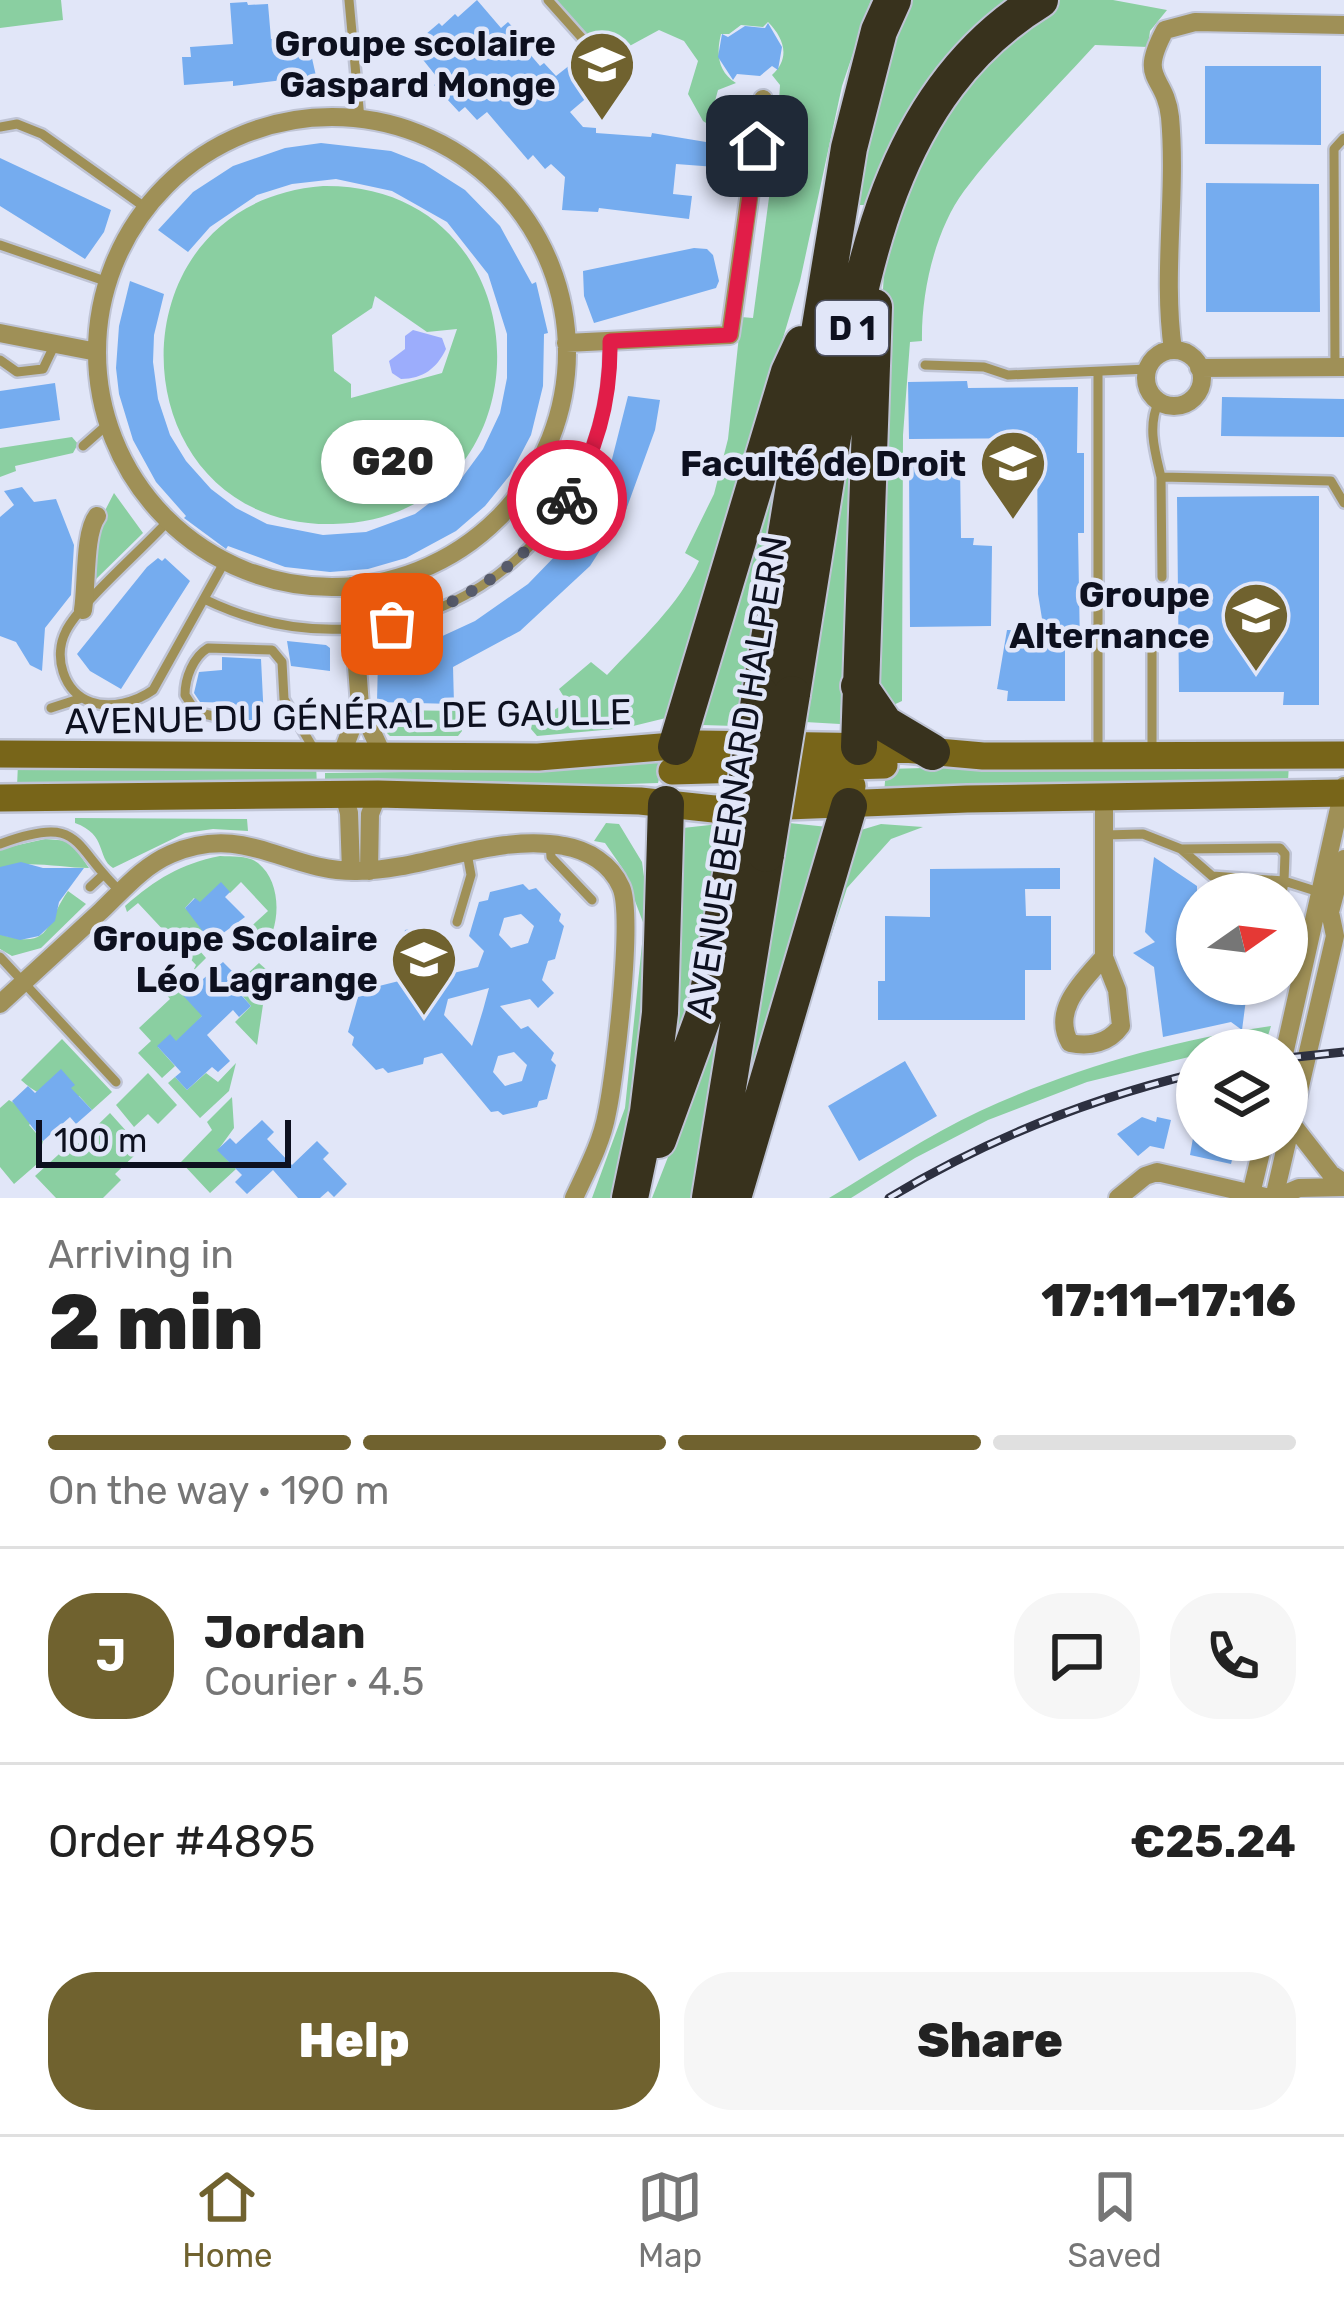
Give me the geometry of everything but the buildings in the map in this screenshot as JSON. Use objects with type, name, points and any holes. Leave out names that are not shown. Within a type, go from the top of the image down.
[{"type":"highway","name":"AVENUE BERNARD HALPERN","points":[[710,1198],[824,298],[857,112],[893,0]]},
{"type":"highway","name":"AVENUE BERNARD HALPERN","points":[[776,694],[874,230],[928,110],[976,52],[1032,5]]},
{"type":"highway","points":[[733,1198],[854,776],[874,230]]},
{"type":"highway","points":[[632,1198],[660,1012],[671,777],[789,372],[824,298]]},
{"type":"highway","points":[[860,686],[885,724],[932,752]]},
{"type":"highway","name":"AVENUE BERNARD HALPERN","points":[[632,1198],[703,1017],[751,854]]},
{"type":"main road","name":"AVENUE DU GÉNÉRAL DE GAULLE","points":[[0,798],[378,794],[568,798],[671,777],[714,808],[854,776],[932,752],[1098,757],[1344,754]]},
{"type":"main road","name":"AVENUE DU GÉNÉRAL DE GAULLE","points":[[0,754],[538,757],[671,777],[854,776],[967,799],[1343,791]]},
{"type":"main road","points":[[854,776],[983,756]]},
{"type":"street","points":[[1173,350],[1169,111],[1151,72],[1156,46],[1165,30],[1195,22],[1344,26]]},
{"type":"street","points":[[566,343],[730,335],[763,99]]},
{"type":"street","points":[[308,119],[360,119],[402,128],[440,144],[505,193],[530,226],[561,301],[565,382],[556,422],[534,472],[510,506],[470,542],[396,578],[351,586],[288,583],[225,561],[168,521],[134,479],[108,424],[97,352],[107,282],[146,208],[194,162],[254,130],[308,119]]},
{"type":"street","points":[[0,333],[97,352]]},
{"type":"street","points":[[1173,350],[1189,355],[1199,368],[1201,385],[1191,400],[1175,406],[1159,401],[1148,387],[1148,369],[1157,356],[1173,350]]},
{"type":"street","points":[[1199,368],[1339,367]]},
{"type":"street","points":[[83,610],[90,526],[98,516]]},
{"type":"street","points":[[351,586],[360,706],[383,756]]},
{"type":"street","points":[[329,756],[360,706]]},
{"type":"street","points":[[1291,1029],[1343,791]]},
{"type":"street","points":[[360,871],[378,794]]},
{"type":"street","points":[[344,795],[360,871]]},
{"type":"street","points":[[1104,799],[1104,956],[1117,990],[1121,1026],[1102,1041],[1083,1046],[1070,1043],[1064,1033],[1063,1010],[1104,956]]},
{"type":"street","points":[[0,1004],[147,867],[171,854],[217,843],[261,847],[304,864],[360,871],[550,844],[584,851],[601,861],[621,887],[628,920],[607,1116],[574,1198]]},
{"type":"street","points":[[1340,937],[1330,912],[1344,859]]},
{"type":"street","points":[[1308,1062],[1344,905]]},
{"type":"street","points":[[1308,1146],[1344,1185]]},
{"type":"street","points":[[1264,1161],[1264,1197]]},
{"type":"street","points":[[1264,1197],[1278,1161]]},
{"type":"street","points":[[1118,1198],[1157,1172],[1264,1197],[1299,1188],[1344,1185]]},
{"type":"lane","points":[[350,0],[360,119]]},
{"type":"lane","points":[[548,0],[590,47]]},
{"type":"lane","points":[[0,127],[16,124],[42,134],[146,208]]},
{"type":"lane","points":[[1339,367],[1334,149],[1344,138]]},
{"type":"lane","points":[[0,245],[107,282]]},
{"type":"lane","points":[[204,599],[280,626],[354,629],[408,620],[453,602],[508,568],[543,534],[579,480],[597,435],[608,388],[610,341]]},
{"type":"lane","points":[[0,360],[17,372],[43,369],[54,346]]},
{"type":"lane","points":[[926,365],[984,367],[1008,375],[1148,369]]},
{"type":"lane","points":[[1098,374],[1098,757]]},
{"type":"lane","points":[[1159,401],[1152,440],[1161,477],[1162,577]]},
{"type":"lane","points":[[83,446],[108,424]]},
{"type":"lane","points":[[1161,477],[1331,481],[1344,503]]},
{"type":"lane","points":[[168,521],[66,630],[61,651],[64,676],[82,698],[94,704],[121,703],[153,690],[225,561]]},
{"type":"lane","points":[[1152,757],[1153,632]]},
{"type":"lane","points":[[213,716],[196,712],[185,695],[187,676],[208,648],[272,650],[282,662],[284,699],[329,756]]},
{"type":"lane","points":[[51,707],[82,698]]},
{"type":"lane","points":[[0,844],[37,833],[71,836],[86,847],[121,892]]},
{"type":"lane","points":[[1104,835],[1143,834],[1180,849],[1208,873]]},
{"type":"lane","points":[[550,844],[551,857],[592,900]]},
{"type":"lane","points":[[1180,849],[1280,848],[1285,854],[1284,873]]},
{"type":"lane","points":[[457,922],[471,875],[467,853]]},
{"type":"lane","points":[[90,887],[104,874]]},
{"type":"lane","points":[[1308,888],[1322,892]]},
{"type":"lane","points":[[0,957],[116,1082]]},
{"type":"green space","points":[[0,0],[61,0],[63,20],[0,28]]},
{"type":"green space","points":[[554,0],[871,0],[842,86],[800,281],[670,717],[625,728],[537,736],[532,724],[567,702],[559,689],[591,662],[607,675],[670,607],[699,561],[685,553],[714,494],[728,439],[741,317],[753,318],[776,145],[780,85],[772,75],[783,55],[781,41],[768,22],[763,27],[741,25],[721,34],[720,62],[736,83],[718,90],[712,112],[749,119],[748,127],[740,127],[733,140],[703,121],[688,94],[698,61],[684,41],[659,30],[624,49],[593,44]]},
{"type":"green space","points":[[904,0],[1010,0],[978,27],[867,205],[853,205]]},
{"type":"green space","points":[[1060,0],[1113,0],[1167,10],[1150,31],[1148,47],[1095,45],[979,172],[945,224],[927,283],[922,341],[910,342],[903,435],[902,701],[889,707],[877,697],[874,663],[876,399],[887,226],[923,137],[972,69],[1017,27]]},
{"type":"green space","points":[[323,186],[398,199],[452,237],[485,291],[497,352],[488,415],[458,469],[406,508],[333,524],[261,511],[209,475],[176,423],[164,363],[172,301],[201,247],[251,206]],"holes":[[[375,296],[427,332],[457,329],[442,373],[351,398],[351,384],[334,371],[332,335],[372,308]]]},
{"type":"green space","points":[[855,412],[840,724],[805,722]]},
{"type":"green space","points":[[787,419],[735,726],[702,725]]},
{"type":"green space","points":[[72,437],[78,444],[73,453],[15,466],[16,471],[0,477],[0,448]]},
{"type":"green space","points":[[114,493],[143,533],[92,583],[93,534]]},
{"type":"green space","points":[[389,710],[461,711],[462,731],[458,736],[390,736],[384,714]]},
{"type":"green space","points":[[664,757],[658,783],[325,788],[325,773],[404,772],[405,764]]},
{"type":"green space","points":[[18,763],[316,763],[317,788],[17,787]]},
{"type":"green space","points":[[1289,764],[1288,781],[1234,781],[1178,789],[884,794],[886,769]]},
{"type":"green space","points":[[75,818],[247,819],[248,831],[185,833],[113,868],[97,840]]},
{"type":"green space","points":[[606,823],[619,824],[642,862],[653,943],[632,1145],[611,1198],[592,1198],[625,1108],[644,925],[623,869],[605,843],[594,841]]},
{"type":"green space","points":[[789,823],[828,827],[739,1133]]},
{"type":"green space","points":[[719,824],[706,931],[664,1091],[683,828]]},
{"type":"green space","points":[[881,824],[923,827],[891,839],[847,888],[751,1178],[861,830]]},
{"type":"green space","points":[[45,839],[70,841],[89,868],[31,864],[0,869],[0,849]]},
{"type":"green space","points":[[220,856],[250,859],[266,872],[275,894],[276,919],[262,951],[244,933],[268,911],[241,882],[230,893],[221,883],[200,903],[194,898],[185,908],[206,926],[201,932],[211,942],[200,951],[206,958],[193,971],[196,965],[138,903],[127,912],[125,906],[169,874]]},
{"type":"green space","points":[[68,891],[86,904],[41,948],[12,956],[0,949],[0,934],[17,939],[39,936]]},
{"type":"green space","points":[[259,963],[268,971],[257,1045],[235,1022],[251,1006],[234,986]]},
{"type":"green space","points":[[731,973],[693,1198],[652,1198],[686,1111]]},
{"type":"green space","points":[[175,985],[204,1014],[177,1043],[158,1047],[175,1066],[162,1078],[138,1053],[151,1041],[139,1028],[170,999],[166,994]]},
{"type":"green space","points":[[62,1039],[112,1092],[92,1110],[79,1096],[48,1097],[21,1080]]},
{"type":"green space","points":[[1176,1044],[1176,1060],[1087,1082],[988,1120],[851,1198],[829,1198],[961,1120],[1050,1082]]},
{"type":"green space","points":[[236,1063],[229,1091],[200,1118],[168,1083],[175,1077],[187,1090],[206,1073],[218,1082]]},
{"type":"green space","points":[[148,1073],[177,1105],[158,1124],[148,1114],[134,1127],[116,1105]]},
{"type":"green space","points":[[232,1097],[234,1128],[218,1150],[236,1169],[210,1193],[181,1162],[212,1130],[207,1122]]},
{"type":"green space","points":[[9,1100],[37,1117],[29,1125],[43,1141],[37,1164],[14,1184],[0,1167],[0,1108]]},
{"type":"green space","points":[[110,1113],[128,1133],[122,1139],[136,1154],[115,1174],[121,1180],[103,1198],[56,1198],[35,1176],[69,1145],[73,1149]]},
{"type":"water","points":[[413,330],[442,338],[446,349],[428,371],[401,379],[392,373],[389,361],[405,349],[405,336]]},
{"type":"railway","points":[[1308,1056],[1344,1052]]},
{"type":"railway","points":[[889,1198],[1038,1123],[1176,1079]]},
{"type":"way so far","points":[[392,624],[453,602],[495,577],[532,546],[567,500]]},
{"type":"place","name":"Groupe scolaire Gaspard Monge","points":[[602,123]]},
{"type":"place","name":"Faculté de Droit","points":[[1013,522]]},
{"type":"place","name":"G20","points":[[392,624]]},
{"type":"place","name":"Groupe Alternance","points":[[1256,674]]},
{"type":"place","name":"Groupe Scolaire Léo Lagrange","points":[[424,1018]]},
{"type":"route","points":[[567,500],[586,466],[602,420],[610,341],[730,335],[757,146]]}]
